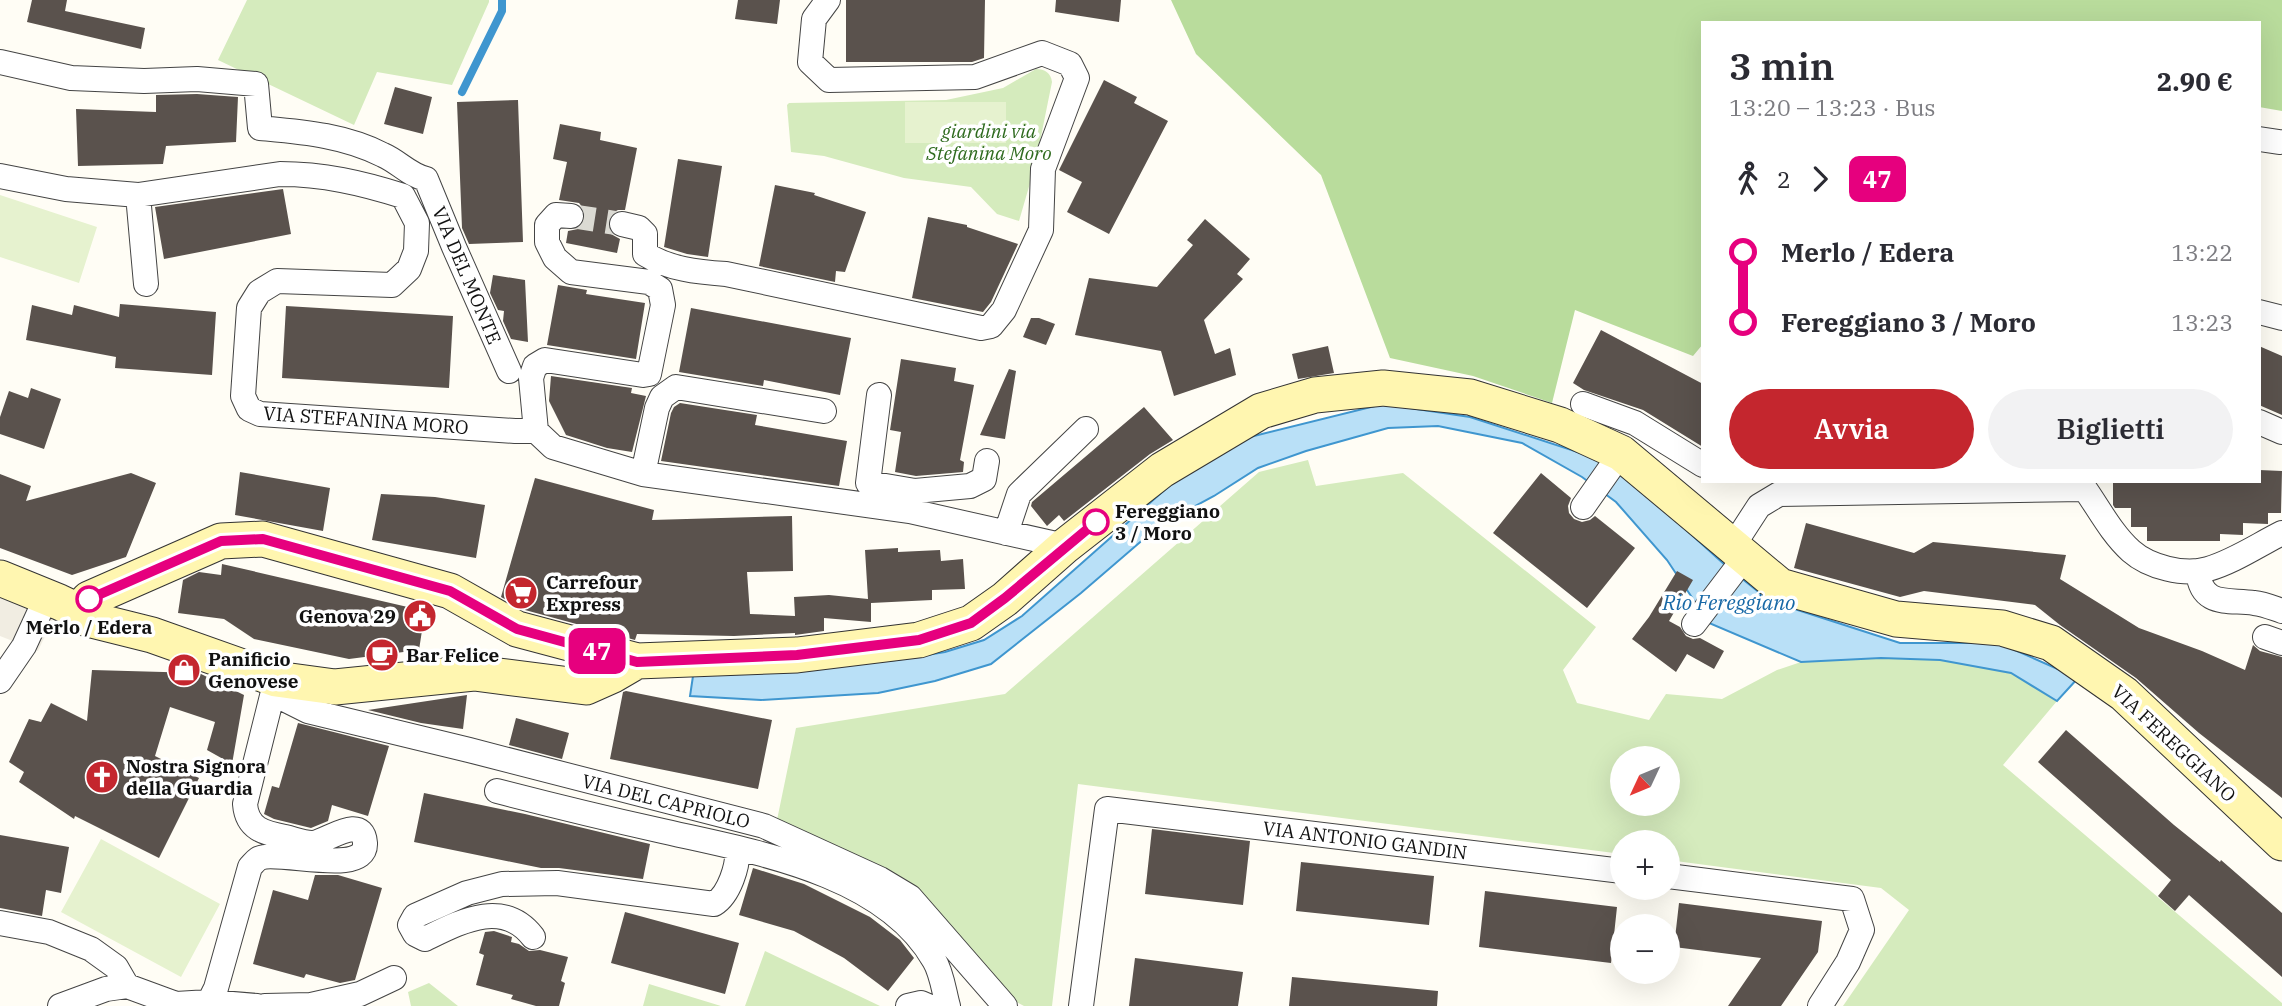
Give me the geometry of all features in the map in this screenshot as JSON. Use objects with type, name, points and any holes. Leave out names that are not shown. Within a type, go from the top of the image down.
[{"type":"street","points":[[622,224],[639,228],[646,234],[645,254],[661,264],[701,273],[726,274],[981,328],[991,327],[1004,310],[1041,230],[1043,169],[1077,78],[1070,64],[1042,53],[975,77],[829,80],[810,62],[814,19],[828,0]]},
{"type":"street","name":"VIA DEL MONTE","points":[[0,62],[71,78],[144,81],[197,79],[256,84],[260,128],[339,137],[385,155],[415,176],[426,179],[509,371]]},
{"type":"street","name":"VIA STEFANINA MORO","points":[[0,176],[66,189],[138,195],[280,174],[300,174],[365,184],[402,196],[417,223],[416,251],[409,269],[392,285],[277,281],[259,292],[249,308],[243,396],[249,409],[260,414],[536,431]]},
{"type":"street","points":[[138,195],[146,284]]},
{"type":"street","points":[[571,216],[556,215],[547,225],[547,242],[555,258],[571,272],[649,282],[660,289],[663,305],[649,374],[545,360],[535,366],[531,378],[536,431],[553,447],[643,474],[913,501],[984,479],[987,461]]},
{"type":"street","points":[[2261,312],[2282,317]]},
{"type":"street","points":[[643,474],[657,408],[662,397],[676,387],[824,411]]},
{"type":"street","name":"VIA FEREGGIANO","points":[[0,578],[47,596],[88,619],[152,635],[275,686],[335,687],[474,673],[586,687],[637,662],[797,655],[919,640],[971,623],[1162,470],[1261,411],[1315,395],[1382,388],[1470,397],[1559,425],[1617,458],[1738,557],[1780,586],[1896,619],[2002,628],[2051,643],[2124,694],[2282,844]]},
{"type":"street","points":[[879,395],[868,483],[1006,533],[1065,546]]},
{"type":"street","points":[[1583,404],[1635,423],[1701,464]]},
{"type":"street","points":[[2261,423],[2282,432]]},
{"type":"street","points":[[1006,533],[1019,494],[1086,429]]},
{"type":"street","points":[[1588,500],[1617,458]]},
{"type":"street","points":[[1697,620],[1738,557],[1759,506],[1780,488],[2085,489],[2132,552],[2148,563],[2198,571],[2217,566],[2282,533]]},
{"type":"street","points":[[78,611],[89,599],[221,541],[263,539],[450,591],[517,629],[637,662]]},
{"type":"street","points":[[152,635],[141,621],[134,603],[142,586],[155,569]]},
{"type":"street","points":[[2198,571],[2199,583],[2218,600],[2227,603],[2258,603],[2282,611]]},
{"type":"street","points":[[0,681],[24,646],[47,596]]},
{"type":"street","points":[[542,681],[549,668],[550,649],[543,636]]},
{"type":"street","points":[[209,1002],[216,988],[250,867],[258,858],[271,856],[316,860],[355,859],[364,847],[363,837],[356,830],[345,829],[325,841],[311,843],[262,832],[249,821],[244,804],[275,686]]},
{"type":"street","name":"VIA DEL CAPRIOLO","points":[[275,686],[308,711],[764,826],[880,878],[910,897],[1005,1006]]},
{"type":"street","name":"VIA DEL CAPRIOLO","points":[[497,791],[568,810],[776,856],[858,888],[914,934],[935,961],[948,1006]]},
{"type":"street","name":"VIA ANTONIO GANDIN","points":[[1081,1006],[1107,809],[1610,870]]},
{"type":"street","name":"VIA DEL CAPRIOLO","points":[[533,937],[524,925],[500,916],[477,916],[425,939],[415,934],[411,925],[415,916],[467,893],[502,884],[557,883],[714,904],[722,899],[733,874],[737,848]]},
{"type":"street","points":[[1680,877],[1852,898],[1861,930],[1848,962],[1820,1006]]},
{"type":"street","points":[[0,923],[49,932],[91,949],[116,967],[127,986]]},
{"type":"street","points":[[265,1006],[311,1005],[360,994],[394,978]]},
{"type":"street","points":[[60,1006],[106,989],[127,986],[176,1004],[209,1002],[257,1006]]},
{"type":"street","points":[[908,1006],[921,1003],[928,1006]]},
{"type":"green space","points":[[247,0],[489,2],[452,85],[377,72],[354,125],[218,60]]},
{"type":"green space","points":[[1171,0],[2282,0],[2282,111],[2261,107],[2261,21],[1701,21],[1701,346],[1693,356],[1575,310],[1552,403],[1473,376],[1390,358],[1321,175],[1196,54]]},
{"type":"green space","name":"giardini via Stefanina Moro","points":[[1036,69],[1047,72],[1052,82],[1035,166],[1019,221],[997,214],[971,187],[904,178],[824,156],[791,152],[789,103],[946,100],[1003,88]]},
{"type":"green space","points":[[905,102],[1006,102],[1006,143],[905,143]]},
{"type":"green space","points":[[0,195],[97,227],[79,283],[0,257]]},
{"type":"green space","points":[[1308,460],[1316,486],[1403,473],[1596,627],[1563,670],[1577,703],[1649,720],[1666,694],[1722,699],[1777,670],[1801,662],[1881,658],[1940,660],[2011,673],[2057,701],[2003,765],[2282,1003],[2282,1006],[1843,1006],[1909,910],[1881,888],[1680,862],[1680,830],[1610,830],[1610,852],[1078,784],[1052,1006],[1024,1006],[1003,995],[777,820],[796,728],[1005,694],[1259,472]]},
{"type":"green space","points":[[101,839],[220,904],[181,977],[61,912]]},
{"type":"green space","points":[[765,951],[880,1006],[745,1006]]},
{"type":"green space","points":[[429,983],[458,1006],[411,1006],[408,992]]},
{"type":"green space","points":[[649,984],[721,1006],[643,1006]]},
{"type":"shaded area","points":[[0,561],[64,586],[38,651],[0,636]]},
{"type":"water","name":"Rio Fereggiano","points":[[1383,404],[1470,417],[1593,457],[1630,479],[1725,565],[1770,601],[1900,643],[1999,643],[2078,678],[2057,701],[2011,673],[1940,660],[1881,658],[1801,662],[1709,623],[1667,560],[1616,502],[1582,477],[1522,443],[1438,426],[1388,428],[1306,451],[1258,468],[1160,525],[1081,593],[991,664],[935,681],[878,693],[761,700],[690,696],[693,676],[896,660],[945,652],[984,640],[1022,616],[1169,486],[1214,454],[1250,437]]},
{"type":"building","points":[[32,0],[67,0],[65,11],[145,28],[141,49],[27,22]]},
{"type":"building","points":[[738,0],[780,0],[777,24],[735,19]]},
{"type":"building","points":[[846,0],[985,0],[984,58],[972,62],[846,62]]},
{"type":"building","points":[[1056,0],[1121,0],[1119,22],[1055,12]]},
{"type":"building","points":[[1104,80],[1137,97],[1134,103],[1168,121],[1109,234],[1067,212],[1082,182],[1059,170]]},
{"type":"building","points":[[395,87],[432,97],[423,134],[384,124]]},
{"type":"building","points":[[156,95],[238,97],[236,142],[166,146],[163,164],[78,166],[76,109],[156,112]]},
{"type":"building","points":[[518,100],[523,242],[469,244],[462,228],[457,102]]},
{"type":"building","points":[[560,124],[601,132],[600,140],[637,148],[625,210],[612,213],[607,221],[611,234],[620,239],[617,253],[566,243],[568,231],[578,229],[584,224],[586,216],[579,203],[559,200],[567,162],[553,159]]},
{"type":"building","points":[[678,159],[722,166],[708,257],[664,247]]},
{"type":"building","points":[[775,185],[815,193],[814,195],[866,212],[845,272],[836,271],[835,282],[759,266]]},
{"type":"building","points":[[283,189],[291,234],[164,259],[155,207]]},
{"type":"building","points":[[928,217],[967,225],[1018,244],[991,302],[983,312],[912,298]]},
{"type":"building","points":[[1205,219],[1250,259],[1237,274],[1243,279],[1204,320],[1215,354],[1230,348],[1236,375],[1174,396],[1161,351],[1075,335],[1089,278],[1157,287],[1193,245],[1187,240]]},
{"type":"building","points":[[493,275],[525,280],[528,342],[511,339],[503,321],[504,311],[498,310],[490,293]]},
{"type":"building","points":[[558,285],[587,290],[586,294],[645,303],[636,359],[547,345]]},
{"type":"building","points":[[120,304],[216,312],[212,375],[115,368],[116,357],[26,340],[32,305],[72,315],[74,305],[119,317]]},
{"type":"building","points":[[286,306],[453,316],[449,388],[282,378]]},
{"type":"building","points":[[691,308],[851,338],[840,395],[764,380],[763,386],[679,372]]},
{"type":"building","points":[[1031,318],[1055,324],[1046,345],[1023,337]]},
{"type":"building","points":[[1601,330],[1701,383],[1701,446],[1643,410],[1584,390],[1573,383]]},
{"type":"building","points":[[1328,346],[1334,373],[1298,379],[1292,354]]},
{"type":"building","points":[[2261,347],[2282,356],[2282,415],[2261,406]]},
{"type":"building","points":[[901,359],[956,368],[954,381],[974,385],[960,460],[964,462],[963,472],[916,476],[895,472],[901,432],[890,430]]},
{"type":"building","points":[[1009,369],[1016,371],[1005,439],[980,435]]},
{"type":"building","points":[[551,376],[632,388],[631,393],[646,396],[632,452],[607,448],[566,435],[549,401]]},
{"type":"building","points":[[31,388],[61,399],[44,449],[0,434],[0,417],[9,391],[28,398]]},
{"type":"building","points":[[680,403],[757,415],[755,425],[847,441],[839,486],[661,461],[671,413]]},
{"type":"building","points":[[1144,407],[1173,440],[1150,454],[1064,521],[1059,515],[1047,526],[1031,506],[1032,502]]},
{"type":"building","points":[[2261,470],[2282,471],[2281,513],[2268,513],[2268,524],[2243,523],[2243,535],[2220,534],[2220,541],[2147,541],[2147,527],[2131,527],[2131,508],[2115,508],[2113,483],[2261,483]]},
{"type":"building","points":[[240,472],[330,488],[323,531],[235,515]]},
{"type":"building","points":[[131,473],[156,483],[126,557],[72,575],[0,548],[0,474],[31,486],[26,501]]},
{"type":"building","points":[[1541,473],[1571,498],[1569,513],[1574,519],[1582,522],[1595,516],[1635,548],[1587,608],[1493,533]]},
{"type":"building","points":[[535,478],[654,510],[652,520],[792,516],[793,571],[747,572],[750,614],[795,616],[794,597],[829,595],[868,599],[865,550],[940,550],[941,561],[963,559],[965,589],[932,590],[932,600],[871,603],[871,622],[824,618],[824,631],[795,635],[734,636],[637,634],[635,640],[525,610],[501,597]]},
{"type":"building","points":[[381,494],[435,497],[485,505],[476,558],[372,540]]},
{"type":"building","points":[[1806,523],[1914,553],[1933,542],[2066,555],[2060,579],[2139,628],[2245,670],[2253,645],[2260,651],[2282,657],[2282,798],[2199,733],[2136,678],[2035,605],[1924,591],[1900,597],[1794,568]]},
{"type":"building","points":[[222,564],[425,611],[419,650],[349,659],[254,639],[224,619],[178,613],[183,580],[199,572],[221,575]]},
{"type":"building","points":[[1677,571],[1693,580],[1669,621],[1680,627],[1686,636],[1700,638],[1724,651],[1714,669],[1687,654],[1676,672],[1632,639]]},
{"type":"building","name":"Nostra Signora della Guardia","points":[[92,670],[199,673],[244,695],[232,764],[207,750],[215,722],[170,707],[155,756],[199,778],[159,858],[75,816],[74,819],[19,782],[24,772],[9,762],[29,719],[41,722],[51,703],[87,721]]},
{"type":"building","points":[[623,692],[772,720],[758,789],[610,759]]},
{"type":"building","points":[[467,695],[463,729],[421,723],[368,710]]},
{"type":"building","points":[[516,718],[569,733],[562,759],[509,745]]},
{"type":"building","points":[[298,723],[389,746],[368,816],[332,805],[328,821],[311,828],[264,814],[272,786],[279,788]]},
{"type":"building","points":[[2066,730],[2174,825],[2220,862],[2221,860],[2282,913],[2282,977],[2189,895],[2175,911],[2158,896],[2171,880],[2038,762]]},
{"type":"building","points":[[424,793],[650,844],[643,879],[541,868],[414,842]]},
{"type":"building","points":[[1152,829],[1250,841],[1243,905],[1145,894]]},
{"type":"building","points":[[0,835],[69,847],[61,893],[46,890],[42,916],[0,908]]},
{"type":"building","points":[[1301,862],[1434,876],[1429,925],[1296,911]]},
{"type":"building","points":[[753,868],[804,884],[870,917],[900,940],[914,958],[888,991],[844,958],[794,931],[739,915]]},
{"type":"building","points":[[315,875],[338,875],[382,888],[355,980],[340,983],[306,974],[304,978],[253,964],[273,890],[308,900]]},
{"type":"building","points":[[1485,891],[1617,907],[1616,914],[1610,914],[1610,963],[1479,947]]},
{"type":"building","points":[[1679,903],[1822,921],[1818,952],[1781,1006],[1728,1006],[1761,958],[1680,948],[1680,914],[1678,914]]},
{"type":"building","points":[[625,912],[739,943],[725,994],[611,963]]},
{"type":"building","points":[[494,931],[512,937],[511,942],[529,951],[540,950],[568,957],[561,981],[565,983],[559,1006],[536,1006],[511,999],[513,995],[476,985],[484,955],[479,953],[485,932]]},
{"type":"building","points":[[1135,958],[1243,972],[1238,1006],[1129,1006]]},
{"type":"building","points":[[1292,977],[1438,991],[1437,1006],[1289,1006]]},
{"type":"waterway","points":[[462,92],[502,11],[502,0]]},
{"type":"tunnel","points":[[571,216],[622,224]]},
{"type":"bus line","name":"47","points":[[89,599],[221,541],[263,539],[450,591],[517,629],[637,662],[797,655],[919,640],[971,623],[1096,522]]},
{"type":"place","name":"Fereggiano 3 / Moro","points":[[1096,522]]},
{"type":"place","name":"Carrefour Express","points":[[521,593]]},
{"type":"place","name":"Merlo / Edera","points":[[89,599]]},
{"type":"place","name":"Genova 29","points":[[420,616]]},
{"type":"place","name":"Bar Felice","points":[[382,655]]},
{"type":"place","name":"Panificio Genovese","points":[[184,670]]},
{"type":"place","name":"Nostra Signora della Guardia","points":[[102,777]]}]
